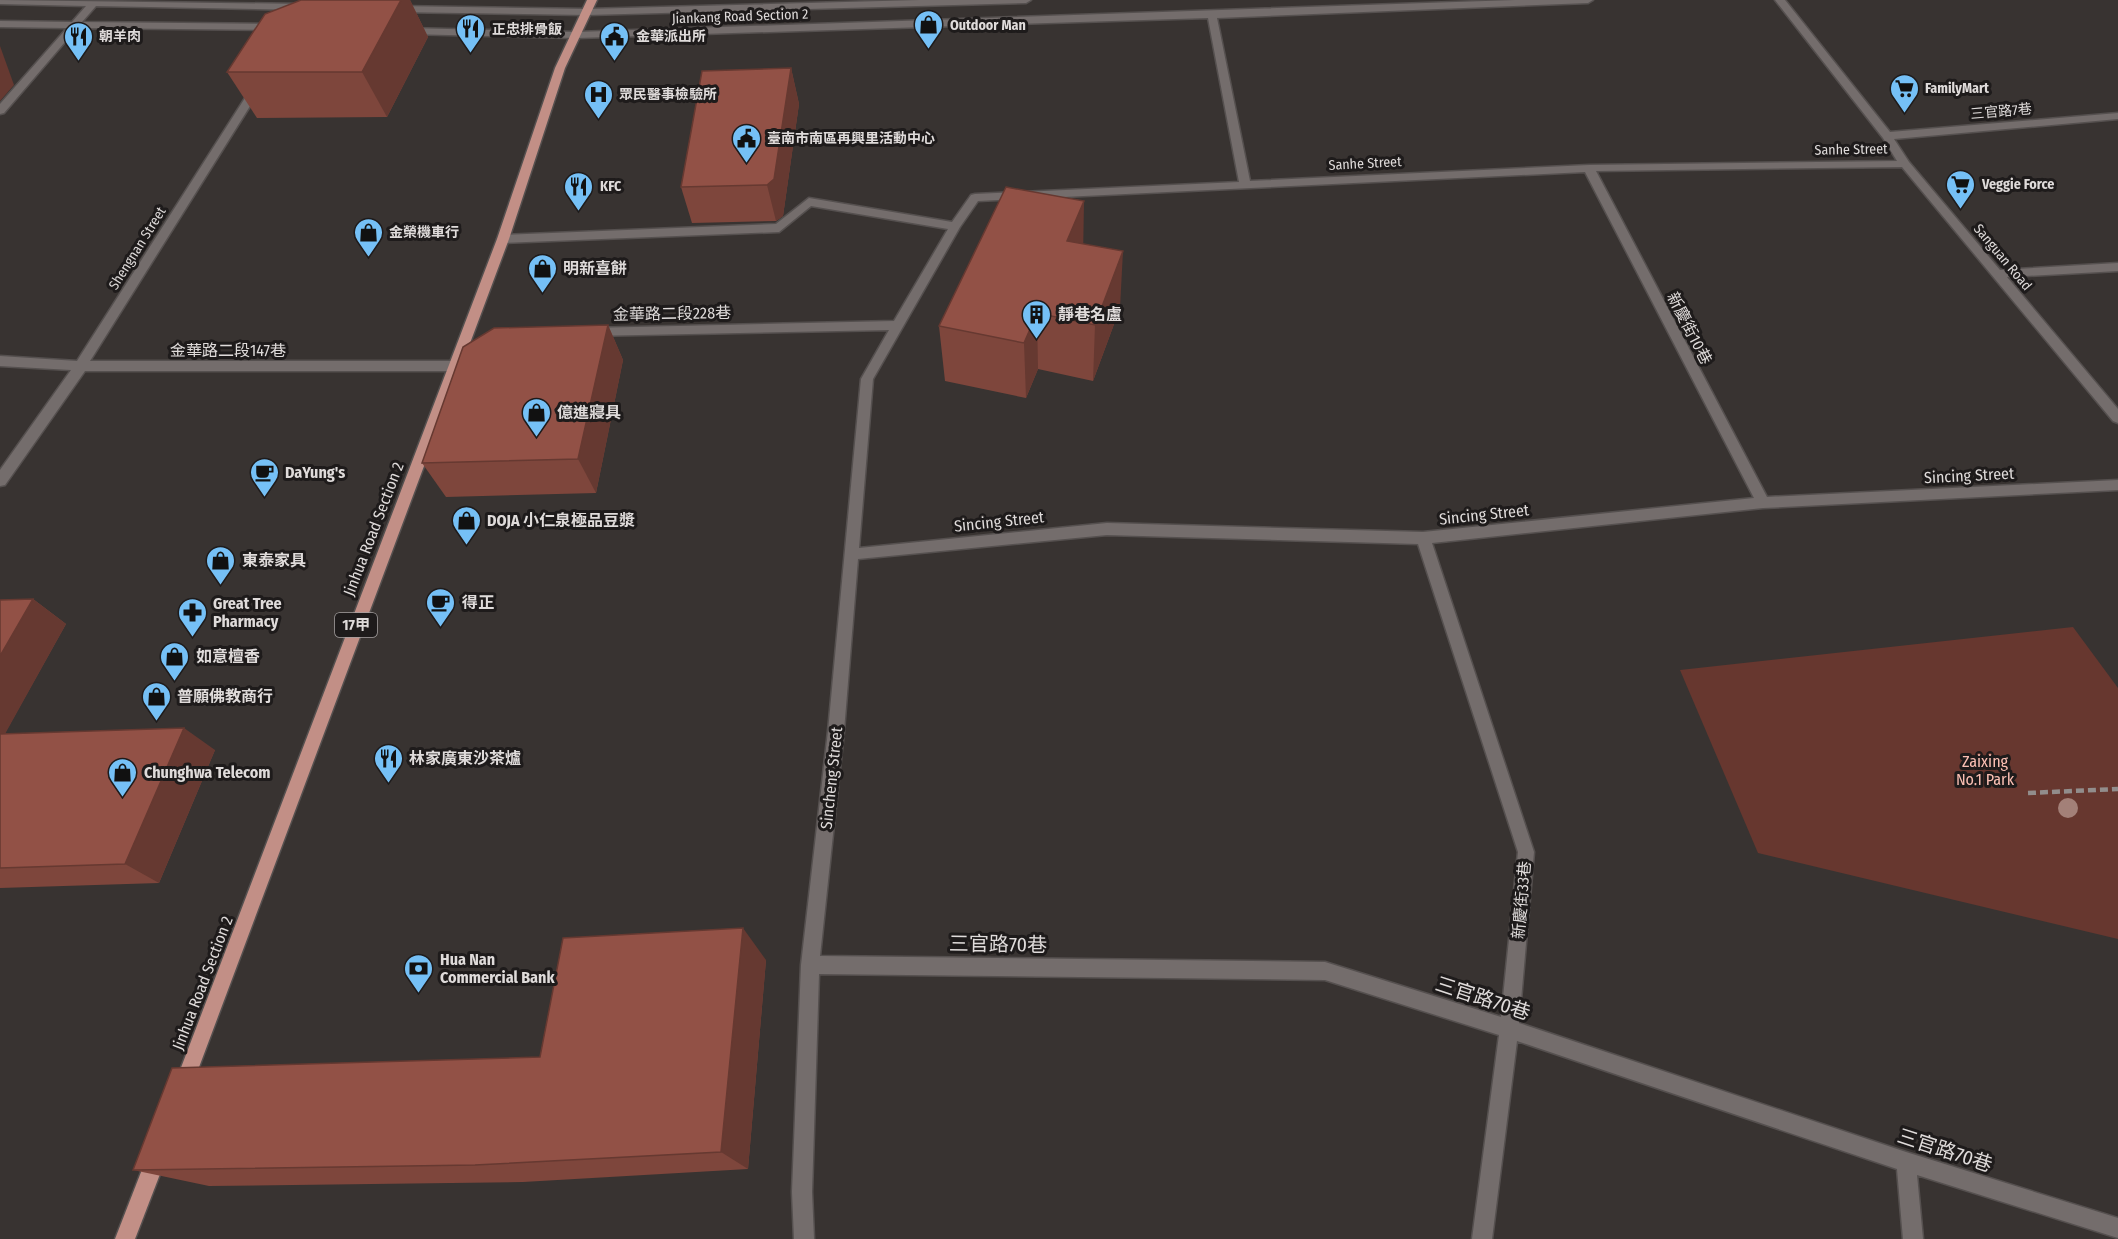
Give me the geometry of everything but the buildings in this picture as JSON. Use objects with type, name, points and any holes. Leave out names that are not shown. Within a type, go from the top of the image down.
[{"type":"main road","name":"Jinhua Road Section 2","points":[[176,1105],[503,239],[560,68],[590,6]]},
{"type":"main road","points":[[125,1239],[163,1138]]},
{"type":"street","name":"Jiankang Road Section 2","points":[[386,9],[1026,0]]},
{"type":"street","name":"Jiankang Road Section 2","points":[[400,31],[577,35],[1212,15],[1497,1],[1588,0]]},
{"type":"street","name":"Sanguan Road","points":[[1779,0],[1887,136],[1905,164],[2118,418]]},
{"type":"street","points":[[0,1],[307,4]]},
{"type":"street","points":[[0,111],[95,1]]},
{"type":"street","points":[[1212,15],[1245,184]]},
{"type":"street","points":[[0,24],[283,28]]},
{"type":"street","name":"Shengnan Street","points":[[0,481],[81,366],[263,78]]},
{"type":"street","name":"三官路7巷","points":[[1887,136],[2118,116]]},
{"type":"street","name":"Sanhe Street","points":[[899,325],[956,226],[975,198],[1589,168],[1905,164]]},
{"type":"street","name":"新慶街10巷","points":[[1589,168],[1762,503]]},
{"type":"street","points":[[503,239],[779,228],[809,202],[956,226]]},
{"type":"street","points":[[1997,274],[2118,267]]},
{"type":"street","name":"金華路二段228巷","points":[[580,332],[899,325]]},
{"type":"street","name":"Sincheng Street","points":[[804,1239],[802,1192],[810,965],[836,731],[867,379],[899,325]]},
{"type":"street","points":[[455,366],[482,350]]},
{"type":"street","name":"金華路二段147巷","points":[[0,362],[81,366],[455,366]]},
{"type":"street","name":"Sincing Street","points":[[853,554],[1107,529],[1424,538],[1762,503],[2118,485]]},
{"type":"street","name":"新慶街33巷","points":[[1424,538],[1526,852],[1509,1029],[1482,1239]]},
{"type":"street","name":"三官路70巷","points":[[810,965],[1325,971],[1509,1029],[1906,1162],[2118,1228]]},
{"type":"street","points":[[1906,1162],[1913,1239]]},
{"type":"path","points":[[2028,793],[2118,789]]},
{"type":"green space","name":"Zaixing No.1 Park","points":[[2073,627],[2118,688],[2118,939],[1758,853],[1680,670]]},
{"type":"place","name":"Outdoor Man","points":[[929,50]]},
{"type":"place","name":"正忠排骨飯","points":[[471,54]]},
{"type":"place","name":"朝羊肉","points":[[78,62]]},
{"type":"place","name":"金華派出所","points":[[615,62]]},
{"type":"place","name":"FamilyMart","points":[[1904,114]]},
{"type":"place","name":"眾民醫事檢驗所","points":[[598,120]]},
{"type":"place","name":"臺南市南區再興里活動中心","points":[[746,164]]},
{"type":"place","name":"Veggie Force","points":[[1961,210]]},
{"type":"place","name":"KFC","points":[[579,212]]},
{"type":"place","name":"金榮機車行","points":[[368,258]]},
{"type":"place","name":"明新喜餅","points":[[542,294]]},
{"type":"place","name":"靜巷名盧","points":[[1037,340]]},
{"type":"place","name":"億進寢具","points":[[536,438]]},
{"type":"place","name":"DaYung's","points":[[264,498]]},
{"type":"place","name":"DOJA 小仁泉極品豆漿","points":[[466,546]]},
{"type":"place","name":"東泰家具","points":[[221,586]]},
{"type":"place","name":"得正","points":[[441,628]]},
{"type":"place","name":"Great Tree Pharmacy","points":[[192,638]]},
{"type":"place","name":"如意檀香","points":[[175,682]]},
{"type":"place","name":"普願佛教商行","points":[[156,722]]},
{"type":"place","name":"林家廣東沙茶爐","points":[[388,784]]},
{"type":"place","name":"Chunghwa Telecom","points":[[123,798]]},
{"type":"place","name":"Hua Nan Commercial Bank","points":[[419,994]]}]
